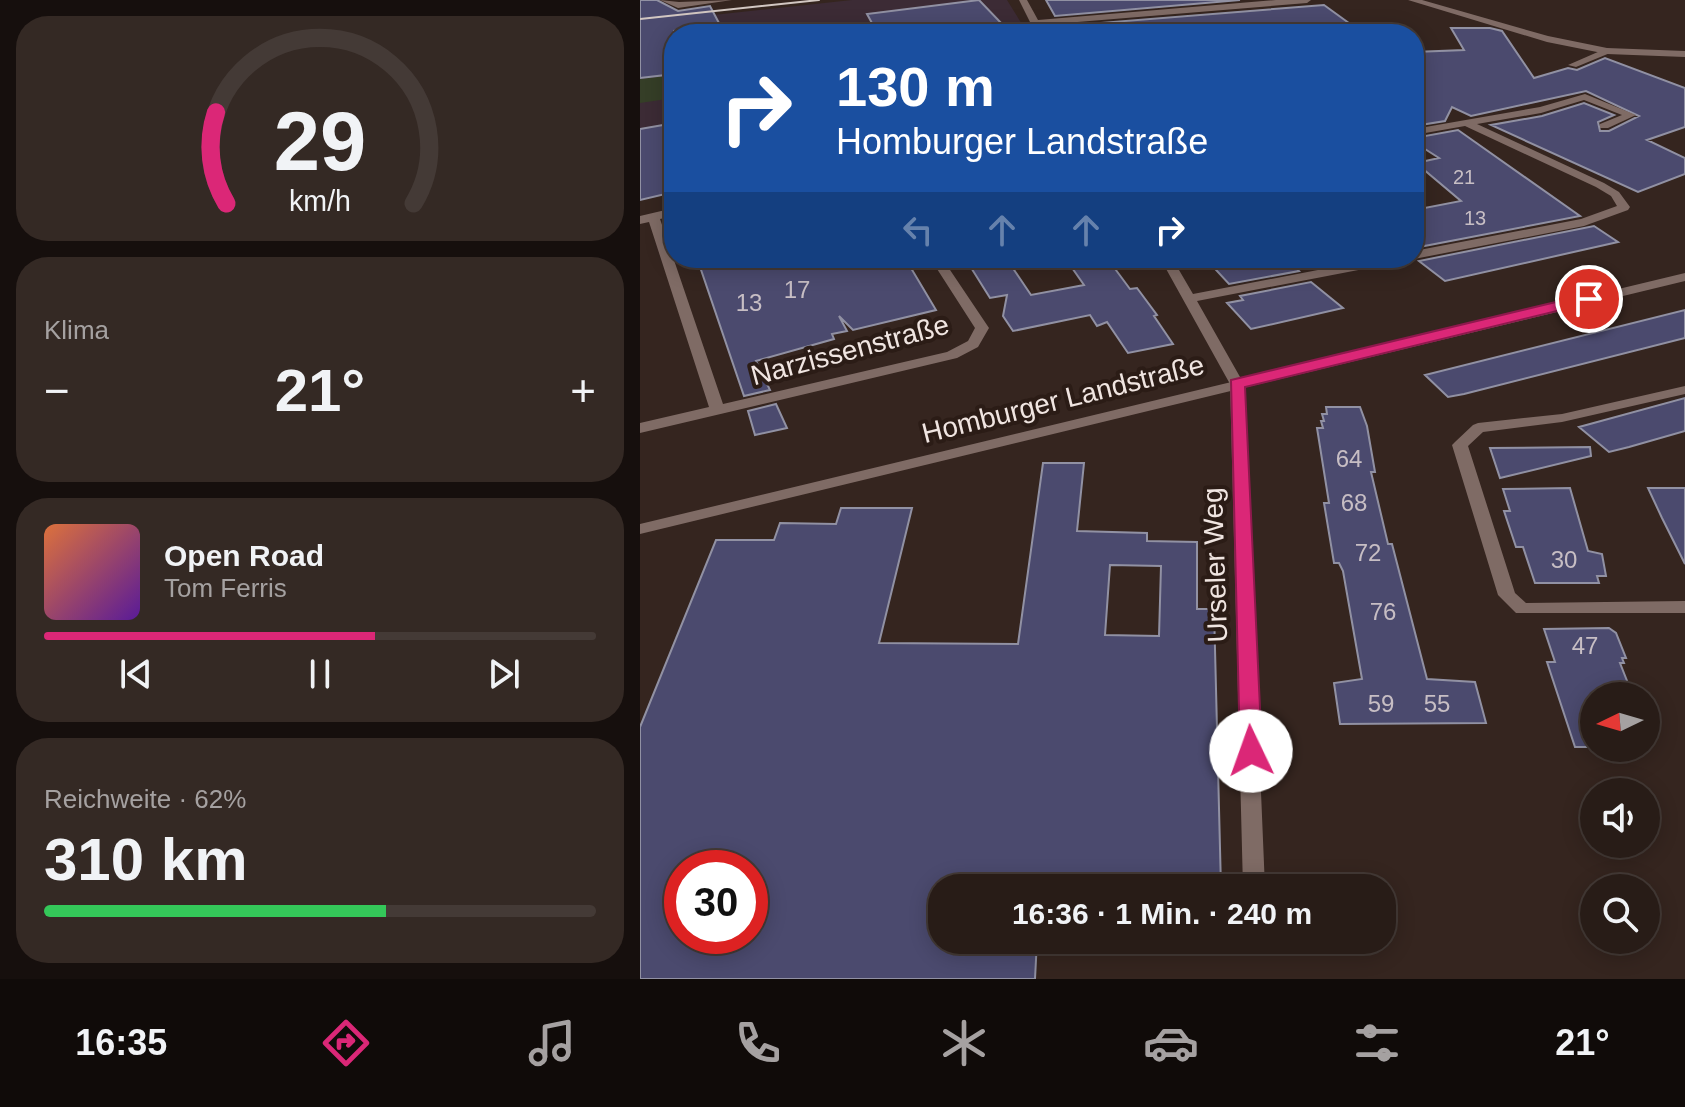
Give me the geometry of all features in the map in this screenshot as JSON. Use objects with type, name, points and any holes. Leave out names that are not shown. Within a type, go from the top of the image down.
[{"type":"street","points":[[664,0],[678,5],[728,0]]},
{"type":"street","points":[[1023,0],[1035,23],[1307,0]]},
{"type":"street","points":[[1416,1],[1431,0]]},
{"type":"street","points":[[1416,1],[1547,39],[1607,51],[1685,54]]},
{"type":"street","points":[[1573,65],[1607,51]]},
{"type":"street","points":[[1424,130],[1541,110],[1585,97],[1631,115],[1604,126]]},
{"type":"street","points":[[1424,253],[1584,222],[1624,207],[1615,194],[1600,185],[1466,123]]},
{"type":"street","points":[[646,219],[664,267]]},
{"type":"street","points":[[664,268],[718,411]]},
{"type":"street","name":"Narzissenstraße","points":[[640,428],[952,355],[973,344],[982,328],[943,268]]},
{"type":"street","name":"Urseler Weg","points":[[1171,268],[1237,384],[1254,874]]},
{"type":"street","points":[[1188,299],[1348,268]]},
{"type":"street","name":"Homburger Landstraße","points":[[640,529],[1685,277]]},
{"type":"street","points":[[1685,390],[1562,418],[1478,428],[1460,445],[1507,595],[1522,609],[1685,607]]},
{"type":"shaded area","points":[[852,0],[1007,0],[1022,24],[664,24],[664,165],[640,171],[640,23]]},
{"type":"green space","points":[[664,76],[664,99],[640,103],[640,79]]},
{"type":"building","points":[[640,0],[657,0],[678,11],[710,6],[719,24],[664,24],[664,75],[640,78]]},
{"type":"building","points":[[979,0],[1002,24],[872,24],[867,14]]},
{"type":"building","points":[[1046,0],[1240,0],[1055,16]]},
{"type":"building","points":[[1324,5],[1350,24],[1087,24]]},
{"type":"building","points":[[1451,28],[1490,28],[1502,31],[1534,78],[1568,68],[1577,70],[1605,58],[1685,88],[1685,127],[1647,140],[1685,158],[1685,174],[1638,192],[1491,125],[1542,116],[1584,103],[1614,115],[1598,122],[1600,131],[1609,131],[1639,116],[1586,91],[1471,116],[1452,107],[1445,121],[1424,124],[1424,52],[1464,50]]},
{"type":"building","points":[[664,125],[664,194],[640,200],[640,129]]},
{"type":"building","points":[[1458,130],[1580,216],[1424,246],[1424,208],[1461,201],[1424,170],[1424,161],[1439,158],[1424,148],[1424,136]]},
{"type":"building","points":[[1594,226],[1618,242],[1445,281],[1424,265],[1424,260]]},
{"type":"building","points":[[700,268],[911,268],[936,310],[853,330],[839,316],[847,331],[832,334],[834,339],[756,361],[770,390],[744,396]]},
{"type":"building","points":[[971,268],[1013,268],[1031,295],[1084,285],[1072,268],[1114,268],[1130,289],[1137,288],[1173,344],[1128,353],[1107,322],[1097,326],[1090,315],[1013,331],[1003,316],[1007,295],[990,298]]},
{"type":"building","points":[[1214,268],[1296,268],[1299,271],[1229,284]]},
{"type":"building","points":[[1311,282],[1343,308],[1251,329],[1227,303],[1243,300],[1240,296]]},
{"type":"building","points":[[1685,310],[1685,338],[1464,394],[1448,397],[1425,375]]},
{"type":"building","points":[[1685,398],[1685,431],[1629,447],[1609,452],[1579,427]]},
{"type":"building","points":[[776,404],[787,428],[755,435],[748,411]]},
{"type":"building","points":[[1326,407],[1360,407],[1367,426],[1375,472],[1371,472],[1388,544],[1392,544],[1427,679],[1475,682],[1486,723],[1340,724],[1334,683],[1362,679],[1343,571],[1339,563],[1334,563],[1324,503],[1329,503],[1317,428],[1323,428],[1322,414],[1327,414]]},
{"type":"building","points":[[1590,447],[1591,456],[1500,478],[1490,448]]},
{"type":"building","points":[[1043,463],[1084,463],[1077,531],[1147,533],[1147,541],[1197,542],[1197,609],[1214,609],[1221,874],[928,874],[928,954],[1036,954],[1035,979],[640,979],[640,727],[716,540],[774,540],[780,523],[836,524],[841,508],[912,508],[879,643],[1018,644]],"holes":[[[1110,565],[1161,566],[1159,636],[1105,635]]]},
{"type":"building","points":[[1570,488],[1588,551],[1602,554],[1606,576],[1597,576],[1599,583],[1535,583],[1523,547],[1516,547],[1504,511],[1510,511],[1503,489]]},
{"type":"building","points":[[1648,488],[1685,488],[1685,564],[1662,518]]},
{"type":"building","points":[[1609,628],[1616,633],[1626,658],[1622,658],[1624,663],[1620,663],[1627,682],[1580,682],[1580,747],[1575,747],[1547,662],[1555,662],[1544,629]]},
{"type":"tram line","points":[[640,19],[819,0]]},
{"type":"route","points":[[1251,751],[1237,384],[1589,299]]}]
